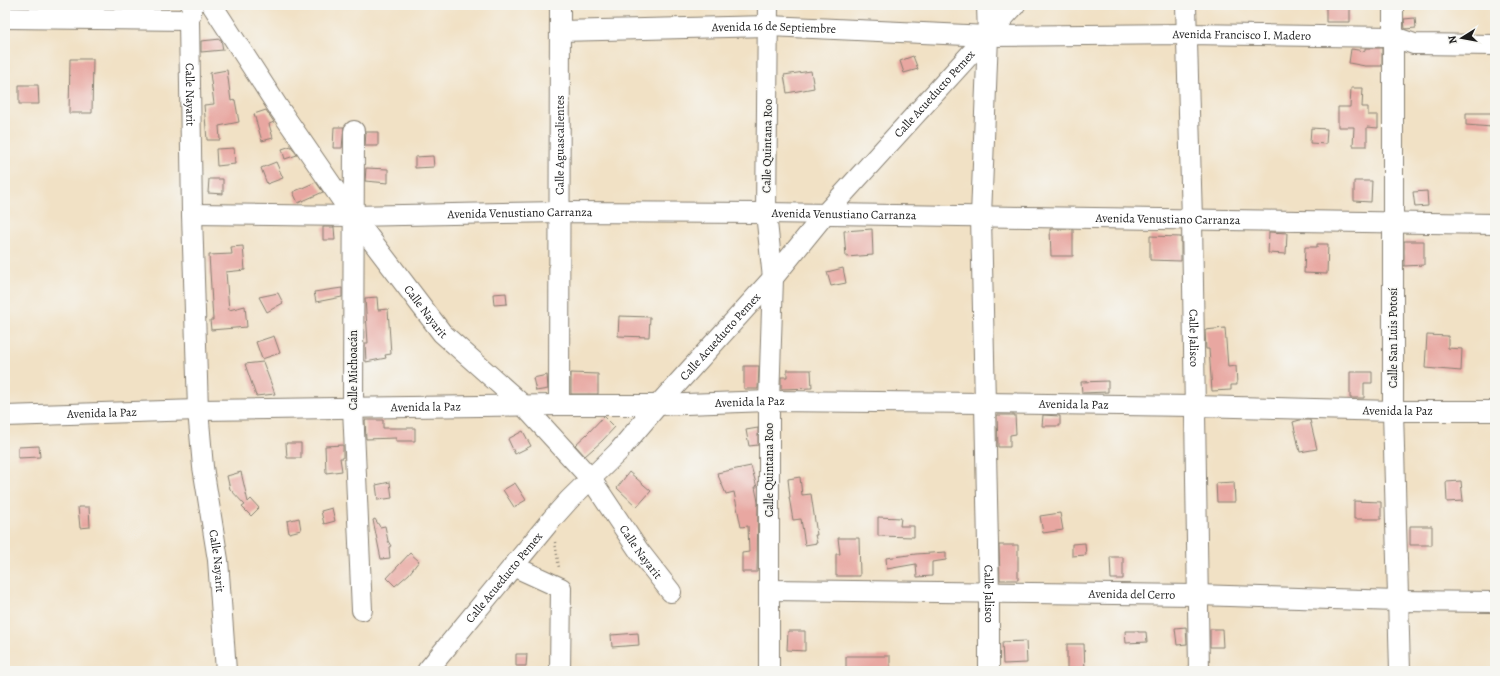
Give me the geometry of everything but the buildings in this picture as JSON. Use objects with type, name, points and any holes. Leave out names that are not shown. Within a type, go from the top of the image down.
[{"type":"street","name":"Calle Nayarit","points":[[212,5],[278,107],[353,216],[442,333],[524,406],[591,479],[639,551],[671,592]]},
{"type":"street","name":"Calle Aguascalientes","points":[[559,405],[560,5]]},
{"type":"street","name":"Calle Quintana Roo","points":[[768,5],[766,213],[773,278],[769,401],[769,671]]},
{"type":"street","name":"Calle Jalisco","points":[[987,5],[988,36],[981,216],[989,593],[989,671]]},
{"type":"street","name":"Calle Acueducto Pemex","points":[[427,671],[552,519],[569,500],[618,452],[658,405],[773,278],[825,214],[1015,5]]},
{"type":"street","name":"Calle Jalisco","points":[[1186,5],[1192,220],[1199,671]]},
{"type":"street","name":"Calle San Luis Potosí","points":[[1393,5],[1393,411],[1400,671]]},
{"type":"street","points":[[5,18],[45,12],[191,12]]},
{"type":"street","name":"Calle Nayarit","points":[[191,12],[192,214],[198,410],[203,467],[218,560],[226,671]]},
{"type":"street","name":"Avenida 16 de Septiembre","points":[[560,31],[768,26],[988,36]]},
{"type":"street","name":"Avenida Francisco I. Madero","points":[[988,36],[1186,34],[1394,38],[1414,44],[1495,45]]},
{"type":"street","name":"Calle Michoacán","points":[[354,131],[353,408],[362,610]]},
{"type":"street","name":"Avenida Venustiano Carranza","points":[[192,214],[353,216],[560,212],[766,213],[1495,224]]},
{"type":"street","name":"Avenida la Paz","points":[[5,416],[198,410],[658,405],[769,401],[1194,406],[1495,412]]},
{"type":"street","points":[[513,566],[561,588],[560,671]]},
{"type":"street","name":"Avenida del Cerro","points":[[770,590],[1197,595],[1398,601],[1495,602]]},
{"type":"path","points":[[552,519],[561,588]]}]
